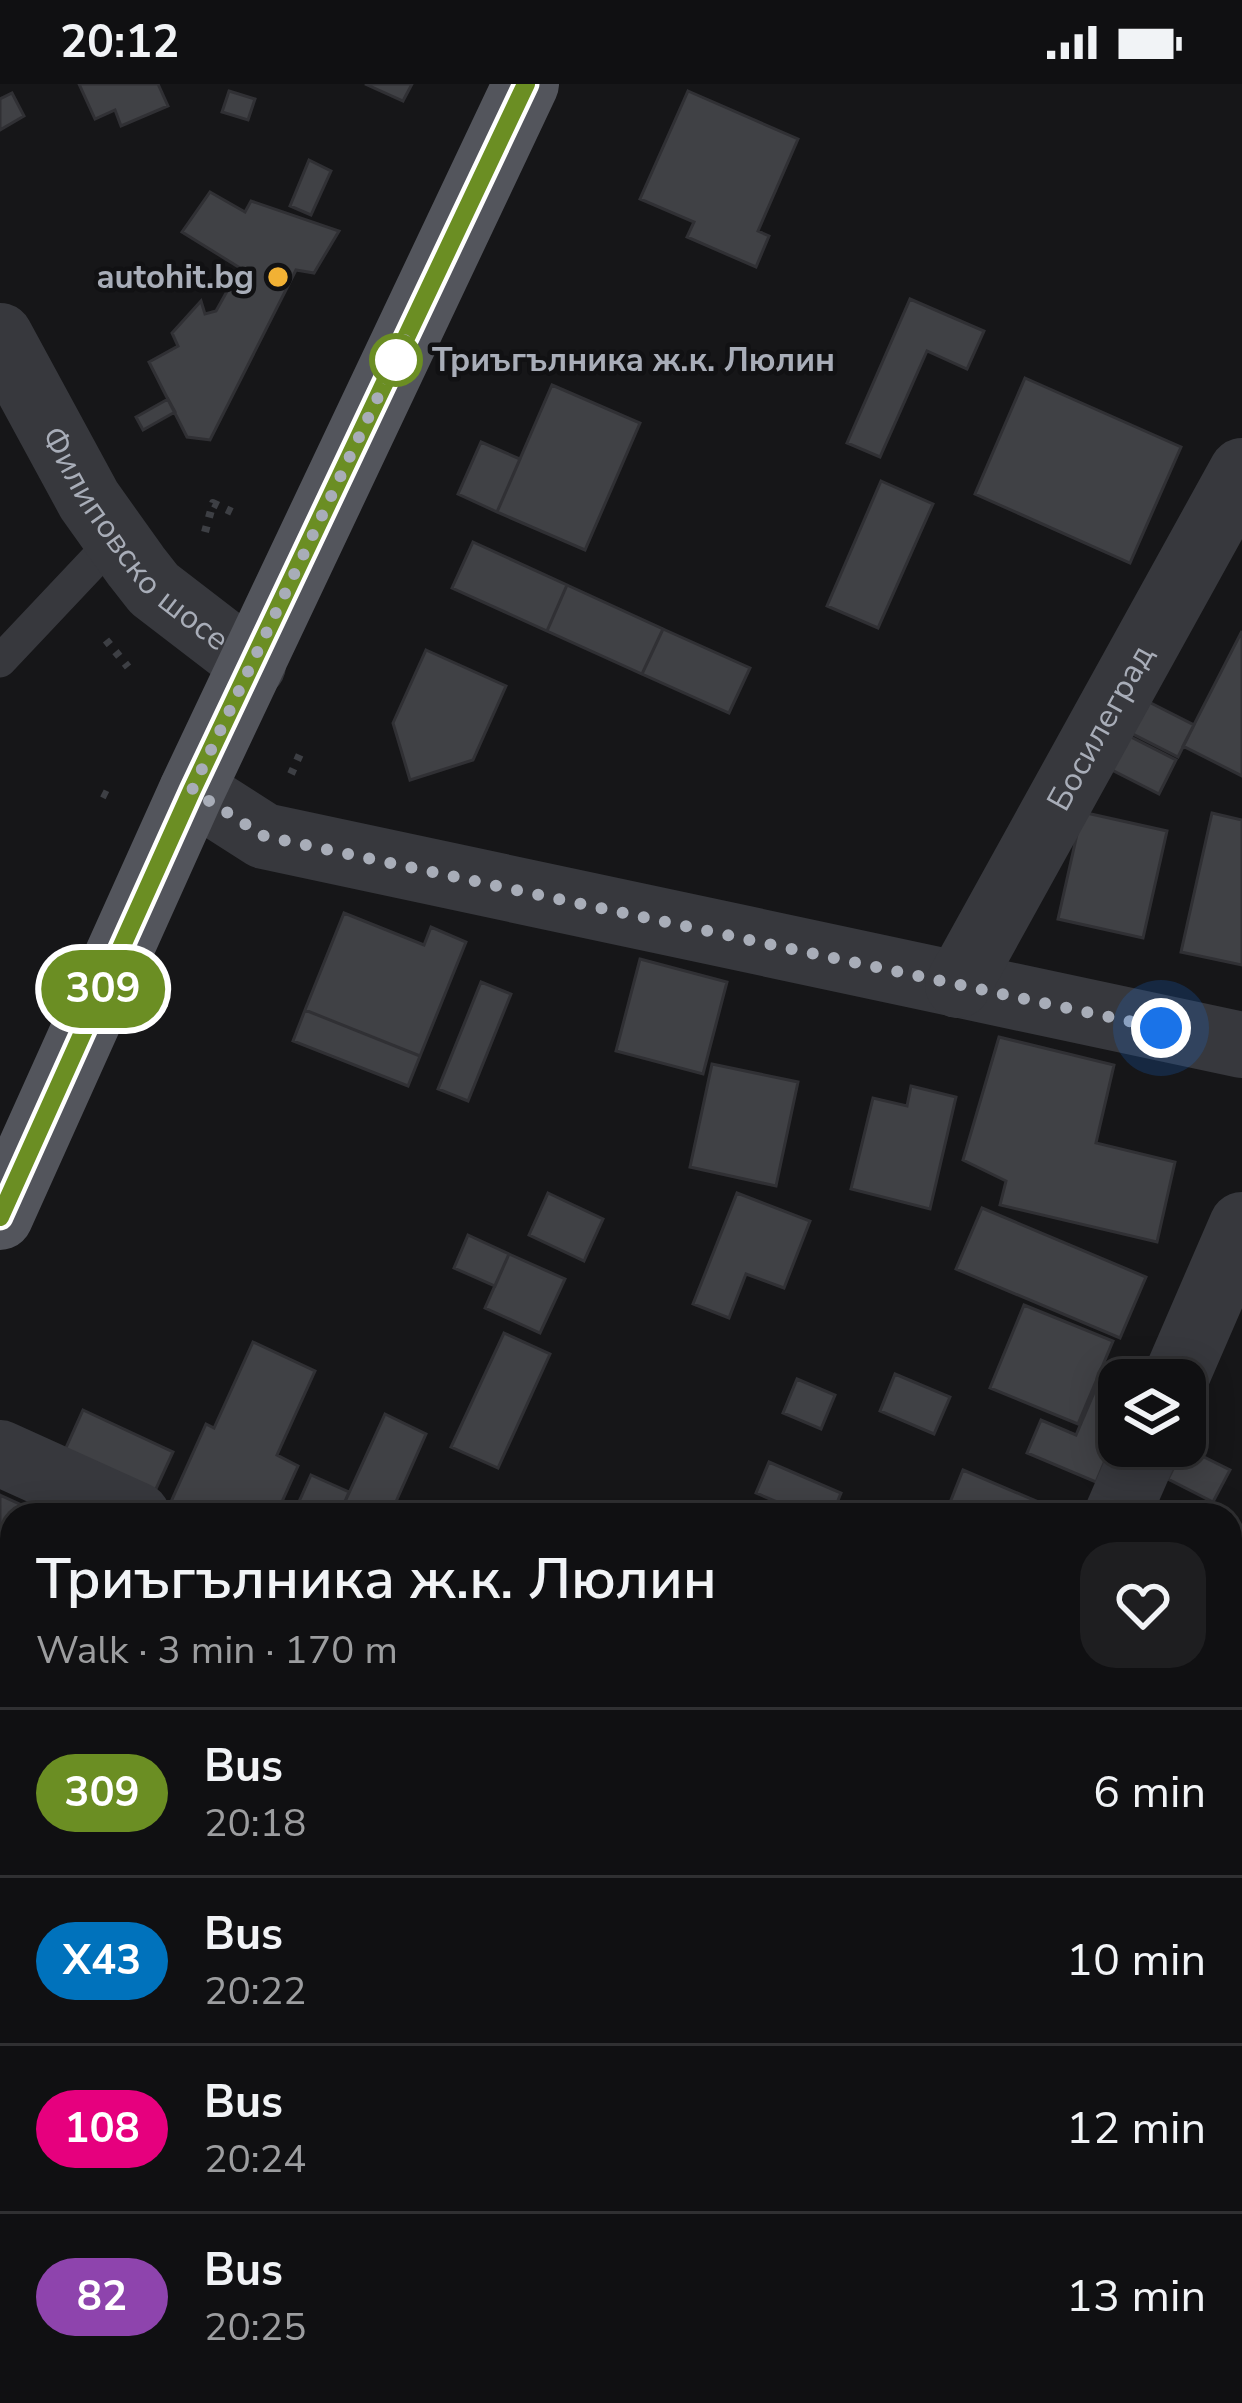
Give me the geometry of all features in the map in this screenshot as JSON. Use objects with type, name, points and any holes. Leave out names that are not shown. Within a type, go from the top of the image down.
[{"type":"main road","points":[[0,1216],[192,790],[526,84]]},
{"type":"street","name":"Филиповско шосе","points":[[0,336],[88,500],[154,589],[253,665]]},
{"type":"street","name":"Босилеград","points":[[958,985],[1242,471]]},
{"type":"street","points":[[192,790],[264,836],[1242,1045]]},
{"type":"street","points":[[1184,1359],[1242,1225]]},
{"type":"street","points":[[0,1453],[110,1503]]},
{"type":"street","points":[[1122,1503],[1138,1467]]},
{"type":"lane","points":[[0,661],[116,538]]},
{"type":"path","points":[[205,532],[213,503],[232,512]]},
{"type":"path","points":[[106,640],[128,667]]},
{"type":"path","points":[[291,774],[300,754]]},
{"type":"path","points":[[102,793],[112,798]]},
{"type":"building","points":[[79,84],[158,84],[168,106],[121,126],[115,110],[95,119]]},
{"type":"building","points":[[365,84],[412,84],[403,101]]},
{"type":"building","points":[[229,91],[255,99],[248,120],[222,112]]},
{"type":"building","points":[[688,91],[798,139],[758,231],[769,236],[756,267],[687,237],[694,222],[640,199]]},
{"type":"building","points":[[12,93],[24,116],[0,130],[0,99]]},
{"type":"building","points":[[309,160],[331,171],[311,215],[290,206]]},
{"type":"building","points":[[210,192],[245,212],[251,201],[339,231],[314,273],[296,270],[210,440],[187,437],[149,362],[178,346],[172,333],[201,301],[205,314],[216,311],[240,268],[182,232]]},
{"type":"building","points":[[910,299],[984,331],[967,369],[927,351],[880,457],[847,443]]},
{"type":"building","points":[[1025,378],[1181,447],[1130,563],[975,494]]},
{"type":"building","points":[[552,385],[640,423],[585,550],[497,512]]},
{"type":"building","points":[[168,399],[175,412],[143,430],[136,417]]},
{"type":"building","points":[[481,442],[520,459],[497,512],[458,494]]},
{"type":"building","points":[[881,481],[933,504],[878,628],[827,606]]},
{"type":"building","points":[[473,542],[567,585],[547,631],[452,588]]},
{"type":"building","points":[[567,585],[663,629],[642,674],[547,631]]},
{"type":"building","points":[[663,629],[750,668],[729,713],[642,674]]},
{"type":"building","points":[[1242,631],[1242,776],[1183,746]]},
{"type":"building","points":[[426,650],[506,686],[473,760],[410,780],[393,723]]},
{"type":"building","points":[[1143,699],[1194,725],[1178,757],[1127,731]]},
{"type":"building","points":[[1125,734],[1176,760],[1159,794],[1108,768]]},
{"type":"building","points":[[1082,812],[1167,831],[1143,938],[1058,919]]},
{"type":"building","points":[[1212,813],[1242,820],[1242,965],[1181,952]]},
{"type":"building","points":[[344,913],[424,945],[431,927],[466,942],[420,1056],[305,1010]]},
{"type":"building","points":[[640,959],[727,982],[703,1074],[616,1051]]},
{"type":"building","points":[[481,982],[511,994],[468,1101],[438,1089]]},
{"type":"building","points":[[305,1010],[420,1056],[408,1086],[293,1041]]},
{"type":"building","points":[[999,1037],[1114,1065],[1096,1143],[1175,1162],[1157,1242],[1000,1205],[1006,1181],[963,1160]]},
{"type":"building","points":[[712,1064],[798,1082],[776,1186],[690,1167]]},
{"type":"building","points":[[911,1086],[956,1097],[930,1209],[851,1189],[873,1098],[907,1106]]},
{"type":"building","points":[[548,1193],[603,1219],[584,1261],[529,1235]]},
{"type":"building","points":[[737,1193],[810,1221],[784,1288],[746,1274],[729,1318],[693,1304]]},
{"type":"building","points":[[982,1208],[1146,1277],[1120,1338],[956,1269]]},
{"type":"building","points":[[468,1235],[509,1254],[495,1286],[454,1268]]},
{"type":"building","points":[[509,1254],[565,1279],[540,1333],[485,1308]]},
{"type":"building","points":[[1024,1305],[1113,1341],[1105,1359],[1098,1359],[1098,1377],[1078,1424],[990,1388]]},
{"type":"building","points":[[504,1333],[550,1354],[498,1468],[451,1447]]},
{"type":"building","points":[[253,1342],[315,1371],[277,1455],[298,1466],[281,1503],[170,1503],[206,1424],[214,1428]]},
{"type":"building","points":[[895,1374],[950,1397],[934,1434],[880,1411]]},
{"type":"building","points":[[797,1379],[835,1395],[821,1429],[783,1413]]},
{"type":"building","points":[[1098,1383],[1098,1467],[1102,1467],[1096,1482],[1027,1453],[1041,1420],[1076,1435]]},
{"type":"building","points":[[83,1410],[173,1452],[155,1491],[65,1450]]},
{"type":"building","points":[[385,1414],[426,1434],[395,1503],[344,1503]]},
{"type":"building","points":[[1206,1458],[1230,1470],[1213,1502],[1168,1479],[1174,1467],[1206,1467]]},
{"type":"building","points":[[769,1462],[841,1493],[837,1503],[780,1503],[756,1493]]},
{"type":"building","points":[[963,1470],[1041,1503],[950,1503]]},
{"type":"building","points":[[311,1475],[349,1492],[344,1503],[298,1503]]},
{"type":"bus line","name":"309","points":[[0,1217],[192,790],[526,84]]},
{"type":"place","name":"autohit.bg","points":[[278,277]]},
{"type":"place","name":"Триъгълника ж.к. Люлин","points":[[396,360]]},
{"type":"route","points":[[396,360],[405,340],[192,790],[264,836],[1161,1028]]}]
